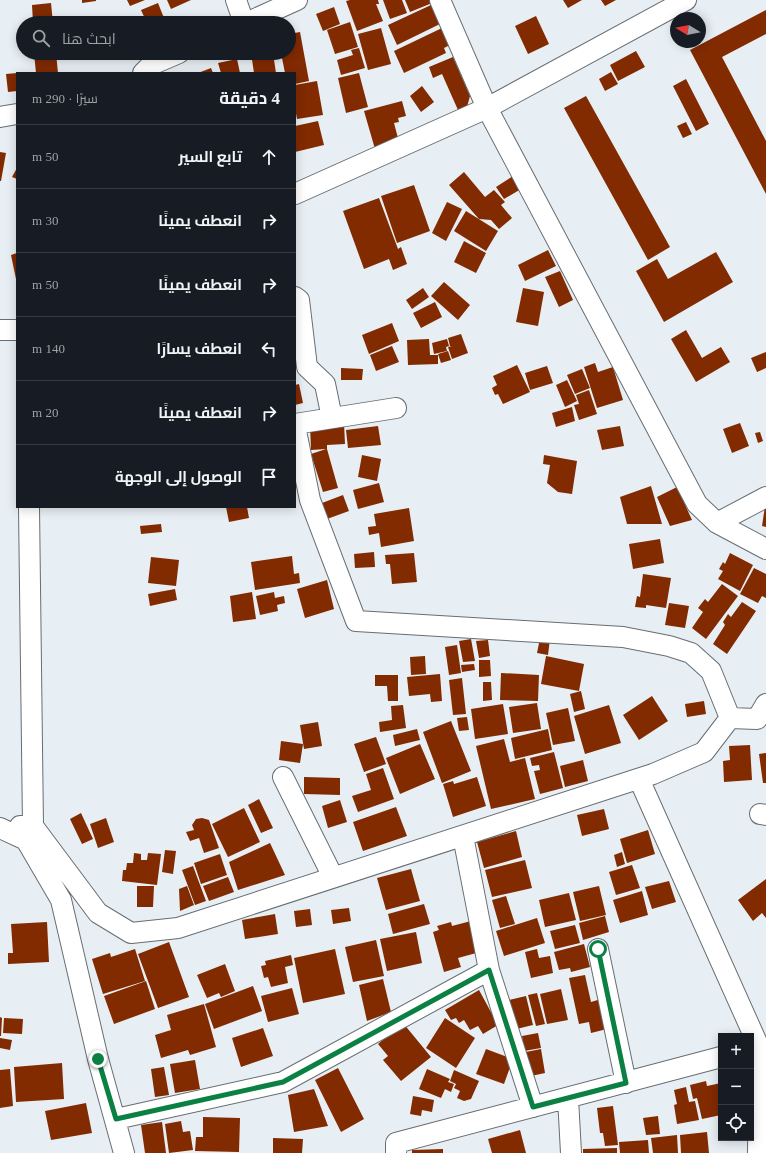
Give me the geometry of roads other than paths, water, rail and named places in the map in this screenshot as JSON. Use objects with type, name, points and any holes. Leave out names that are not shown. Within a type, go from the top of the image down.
[{"type":"street","points":[[236,0],[242,16]]},
{"type":"street","points":[[261,16],[297,0]]},
{"type":"street","points":[[440,0],[487,108],[697,504],[717,523],[766,549]]},
{"type":"street","points":[[296,194],[487,108],[659,7],[686,0]]},
{"type":"street","points":[[148,70],[166,60]]},
{"type":"street","points":[[0,117],[16,114]]},
{"type":"street","points":[[296,298],[299,300],[307,367],[325,384],[332,418]]},
{"type":"street","points":[[0,330],[16,330]]},
{"type":"street","points":[[296,425],[396,408]]},
{"type":"street","points":[[296,430],[310,500],[356,621],[623,637],[669,646],[691,652],[711,671],[730,718]]},
{"type":"street","points":[[717,523],[766,497]]},
{"type":"street","points":[[29,508],[33,826],[98,914],[131,933],[178,928],[639,779],[704,752],[730,718]]},
{"type":"street","points":[[730,718],[757,719],[766,704]]},
{"type":"street","points":[[283,777],[333,877]]},
{"type":"street","points":[[639,779],[755,1048],[758,1153]]},
{"type":"street","points":[[0,827],[33,826]]},
{"type":"street","points":[[0,827],[26,840],[62,900],[98,1059],[116,1119],[124,1153]]},
{"type":"street","points":[[463,836],[489,970],[533,1107]]},
{"type":"street","points":[[598,949],[626,1083]]},
{"type":"street","points":[[116,1119],[283,1082],[489,970]]},
{"type":"street","points":[[396,1153],[396,1143],[718,1058]]},
{"type":"street","points":[[568,1098],[571,1153]]}]
